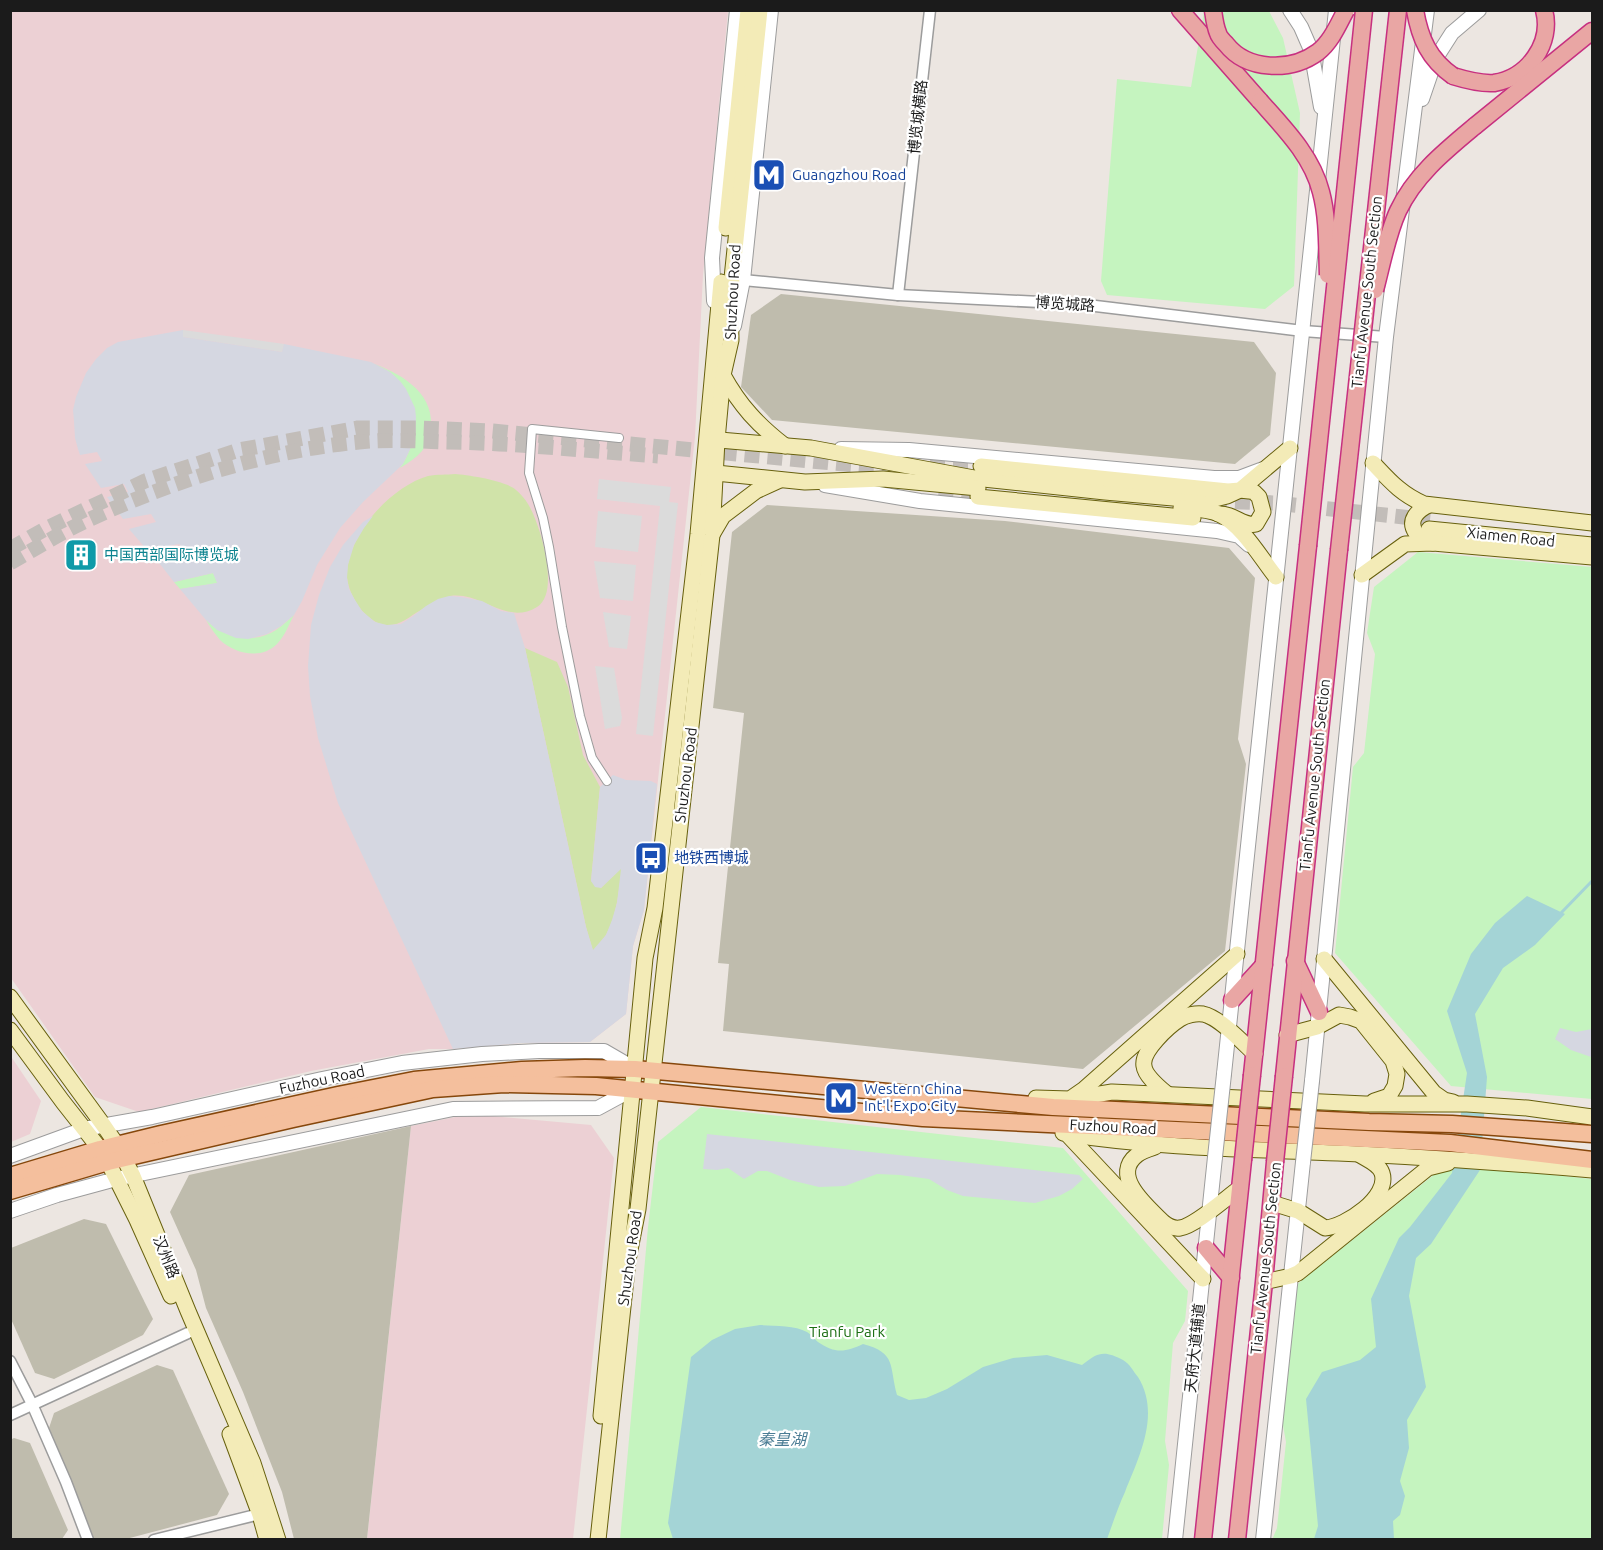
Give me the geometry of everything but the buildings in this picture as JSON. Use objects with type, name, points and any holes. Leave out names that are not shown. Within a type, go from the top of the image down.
[{"type":"highway","points":[[1180,10],[1286,129],[1316,175],[1322,193],[1325,216],[1331,329]]},
{"type":"highway","points":[[1213,10],[1218,34],[1232,52],[1250,61],[1273,66],[1300,63],[1319,52],[1333,36],[1346,10]]},
{"type":"highway","name":"Tianfu Avenue South Section","points":[[1203,1539],[1364,10]]},
{"type":"highway","name":"Tianfu Avenue South Section","points":[[1237,1539],[1287,1035],[1398,10]]},
{"type":"highway","points":[[1415,10],[1420,33],[1428,51],[1440,67],[1453,76],[1471,82],[1494,82],[1513,77],[1528,67],[1538,53],[1545,35],[1544,10]]},
{"type":"highway","points":[[1361,343],[1393,224],[1411,188],[1427,168],[1448,148],[1593,31]]},
{"type":"highway","points":[[1295,960],[1318,1020]]},
{"type":"highway","points":[[1232,1000],[1264,965]]},
{"type":"highway","points":[[1206,1248],[1231,1278]]},
{"type":"main road","name":"Shuzhou Road","points":[[588,1539],[644,1070],[712,535],[710,473],[715,341],[748,10]]},
{"type":"main road","name":"Shuzhou Road","points":[[712,439],[731,340],[730,297],[760,10]]},
{"type":"main road","points":[[723,375],[733,394],[760,427],[785,446]]},
{"type":"main road","points":[[712,439],[811,448],[974,478],[1207,501],[1240,490],[1290,448]]},
{"type":"main road","points":[[1373,464],[1395,488],[1424,504],[1593,523]]},
{"type":"main road","points":[[710,473],[805,482],[883,479],[1191,509],[1218,514],[1227,513],[1250,525],[1256,524],[1263,512],[1259,497],[1254,492],[981,466]]},
{"type":"main road","name":"Shuzhou Road","points":[[644,1070],[645,958],[656,897],[698,534],[710,473]]},
{"type":"main road","points":[[712,535],[723,516],[756,491],[781,479]]},
{"type":"main road","points":[[978,497],[1192,518],[1243,532]]},
{"type":"main road","points":[[1429,505],[1415,515],[1413,521],[1417,535],[1431,531],[1593,557]]},
{"type":"main road","points":[[1218,514],[1243,532],[1276,577]]},
{"type":"main road","points":[[1362,575],[1394,551],[1431,531]]},
{"type":"main road","name":"Xiamen Road","points":[[1431,531],[1593,536]]},
{"type":"main road","name":"Xiamen Road","points":[[1431,531],[1593,545]]},
{"type":"main road","points":[[1070,1099],[1237,954]]},
{"type":"main road","points":[[1324,959],[1434,1093],[1444,1100],[1467,1104]]},
{"type":"main road","name":"汉州路","points":[[10,997],[104,1126],[121,1151],[133,1176],[253,1463],[265,1513],[267,1539]]},
{"type":"main road","points":[[1167,1094],[1155,1084],[1143,1066],[1148,1049],[1180,1018],[1202,1013],[1214,1018],[1255,1054]]},
{"type":"main road","points":[[1287,1035],[1318,1020],[1339,1016],[1361,1021],[1393,1061],[1397,1074],[1395,1086],[1389,1096],[1365,1104]]},
{"type":"main road","name":"汉州路","points":[[10,1030],[104,1155],[137,1220],[278,1539]]},
{"type":"main road","name":"Fuzhou Road","points":[[10,1176],[121,1151],[338,1095],[414,1080],[522,1070],[585,1068],[644,1070],[1053,1107],[1452,1124],[1593,1134]]},
{"type":"main road","name":"Fuzhou Road","points":[[121,1151],[293,1119],[433,1089],[504,1084],[596,1086],[923,1118],[1450,1143],[1593,1160]]},
{"type":"main road","name":"Shuzhou Road","points":[[598,1539],[628,1260],[638,1209],[642,1090]]},
{"type":"main road","points":[[938,1096],[1070,1099],[1112,1092],[1365,1104],[1467,1104],[1527,1108],[1593,1117]]},
{"type":"main road","points":[[923,1118],[1158,1145],[1464,1160],[1593,1170]]},
{"type":"main road","points":[[1067,1134],[1203,1279]]},
{"type":"main road","points":[[1158,1145],[1138,1154],[1131,1161],[1128,1178],[1130,1187],[1169,1226],[1184,1227],[1240,1188]]},
{"type":"main road","points":[[1272,1203],[1298,1211],[1325,1228],[1343,1224],[1369,1205],[1378,1195],[1382,1184],[1382,1173],[1375,1164],[1358,1154]]},
{"type":"main road","name":"Fuzhou Road","points":[[10,1191],[104,1155]]},
{"type":"main road","points":[[1264,1282],[1298,1273],[1428,1168],[1464,1160]]},
{"type":"street","points":[[715,341],[712,258],[737,10]]},
{"type":"street","points":[[731,340],[743,280],[771,10]]},
{"type":"street","name":"博览城横路","points":[[898,295],[930,10]]},
{"type":"street","points":[[1290,10],[1301,27],[1311,50],[1324,123]]},
{"type":"street","name":"天府大道辅道","points":[[1175,1539],[1336,10]]},
{"type":"street","points":[[1263,1539],[1312,1081],[1386,337],[1427,10]]},
{"type":"street","points":[[1412,126],[1436,58],[1452,33],[1479,10]]},
{"type":"street","name":"博览城路","points":[[743,280],[898,295],[1079,304],[1303,331],[1386,337]]},
{"type":"street","points":[[607,780],[592,758],[580,716],[547,537],[529,473],[532,429],[620,438]]},
{"type":"street","points":[[811,448],[909,450],[1214,478],[1239,478],[1265,469]]},
{"type":"street","points":[[805,482],[920,501],[1217,531],[1239,536],[1256,552]]},
{"type":"street","name":"Fuzhou Road","points":[[10,1156],[84,1130],[402,1063],[482,1054],[604,1051],[644,1070]]},
{"type":"street","points":[[10,1211],[116,1179],[453,1109],[598,1108],[642,1090]]},
{"type":"street","points":[[10,1415],[188,1333]]},
{"type":"street","points":[[10,1360],[66,1482],[88,1539]]},
{"type":"street","points":[[154,1539],[265,1513]]},
{"type":"shaded area","points":[[10,11],[728,11],[703,275],[695,437],[644,910],[633,946],[626,1014],[590,1042],[521,1043],[429,1049],[311,1071],[139,1112],[95,1097],[11,978]]},
{"type":"shaded area","points":[[781,294],[1254,342],[1276,373],[1270,435],[1235,464],[772,420],[741,387],[751,315]]},
{"type":"shaded area","points":[[183,330],[284,344],[282,352],[183,337]]},
{"type":"shaded area","points":[[183,330],[183,337],[282,352],[284,344],[371,362],[390,372],[400,381],[415,408],[415,436],[403,464],[363,502],[340,528],[317,565],[294,615],[267,634],[248,639],[236,638],[217,630],[206,620],[180,589],[217,583],[213,573],[174,582],[156,559],[186,551],[179,544],[147,550],[129,529],[156,522],[151,514],[123,519],[107,497],[128,492],[124,484],[101,488],[85,464],[102,461],[97,452],[80,455],[75,438],[73,410],[76,397],[86,373],[107,348],[118,342]]},
{"type":"shaded area","points":[[599,479],[671,487],[669,502],[678,503],[653,736],[636,734],[660,506],[597,499]]},
{"type":"shaded area","points":[[767,505],[1005,521],[1229,548],[1255,578],[1238,739],[1246,764],[1225,951],[1083,1069],[723,1031],[729,964],[718,963],[744,713],[713,708],[732,532]]},
{"type":"shaded area","points":[[598,511],[642,516],[638,552],[595,547]]},
{"type":"shaded area","points":[[373,516],[354,545],[347,578],[349,589],[362,611],[375,622],[387,625],[401,624],[438,599],[449,596],[482,601],[501,611],[514,613],[525,648],[593,950],[606,935],[612,920],[617,903],[621,869],[601,888],[595,887],[591,881],[600,787],[613,775],[626,780],[651,781],[657,784],[644,910],[633,946],[626,1014],[590,1042],[521,1043],[453,1049],[338,803],[318,738],[310,696],[308,666],[311,625],[330,567],[343,545],[363,522]]},
{"type":"shaded area","points":[[594,561],[636,565],[633,601],[600,598]]},
{"type":"shaded area","points":[[603,612],[631,616],[627,649],[609,647]]},
{"type":"shaded area","points":[[595,666],[614,668],[622,718],[620,726],[605,729]]},
{"type":"shaded area","points":[[1560,1028],[1576,1032],[1592,1029],[1591,1057],[1571,1050],[1555,1039]]},
{"type":"shaded area","points":[[10,1055],[41,1101],[30,1134],[11,1142]]},
{"type":"shaded area","points":[[470,1114],[591,1125],[614,1158],[573,1539],[367,1540],[411,1126]]},
{"type":"shaded area","points":[[411,1126],[367,1539],[294,1539],[282,1492],[243,1392],[206,1308],[196,1270],[170,1212],[189,1175]]},
{"type":"shaded area","points":[[707,1134],[1079,1175],[1083,1179],[1072,1189],[1059,1196],[1035,1203],[963,1196],[929,1179],[900,1175],[877,1174],[845,1186],[819,1187],[790,1180],[767,1171],[758,1171],[744,1179],[728,1168],[703,1169]]},
{"type":"shaded area","points":[[84,1219],[106,1224],[153,1319],[143,1335],[54,1379],[35,1373],[11,1319],[11,1248]]},
{"type":"shaded area","points":[[157,1365],[173,1370],[229,1494],[217,1515],[126,1539],[93,1539],[49,1428],[54,1413]]},
{"type":"shaded area","points":[[14,1438],[30,1443],[68,1530],[62,1539],[11,1539],[10,1440]]},
{"type":"green space","points":[[1204,11],[1269,11],[1283,38],[1300,113],[1294,286],[1265,309],[1107,295],[1101,281],[1117,79],[1191,87]]},
{"type":"green space","points":[[371,363],[392,372],[412,385],[426,402],[430,413],[431,429],[426,445],[417,456],[400,468],[412,444],[415,419],[413,407],[402,384],[390,372]]},
{"type":"green space","points":[[455,474],[505,484],[516,490],[526,500],[538,526],[546,557],[548,573],[544,599],[537,607],[526,612],[515,613],[472,598],[450,596],[399,623],[384,625],[377,622],[359,607],[348,585],[349,561],[354,545],[373,515],[399,491],[428,476]]},
{"type":"green space","points":[[1418,552],[1592,567],[1592,1099],[1451,1086],[1335,953],[1353,767],[1364,753],[1375,654],[1367,633],[1374,587]]},
{"type":"green space","points":[[213,573],[218,583],[180,589],[174,582]]},
{"type":"green space","points":[[294,615],[285,634],[277,644],[271,649],[256,653],[240,652],[226,645],[218,638],[206,620],[230,635],[248,638],[267,635]]},
{"type":"green space","points":[[525,648],[557,662],[568,687],[583,755],[600,787],[591,881],[601,888],[622,867],[613,919],[606,935],[593,951],[586,927]]},
{"type":"green space","name":"Tianfu Park","points":[[701,1107],[1063,1148],[1188,1291],[1185,1321],[1173,1343],[1165,1441],[1169,1465],[1162,1539],[620,1540],[648,1227],[658,1142]]},
{"type":"green space","points":[[1441,1169],[1495,1169],[1592,1179],[1592,1539],[1272,1540],[1277,1528],[1286,1442],[1281,1414],[1295,1286]]},
{"type":"water","points":[[1527,896],[1565,914],[1535,945],[1503,968],[1475,1014],[1487,1077],[1480,1170],[1431,1244],[1416,1258],[1409,1296],[1426,1387],[1407,1420],[1409,1448],[1400,1481],[1405,1496],[1400,1515],[1393,1521],[1394,1539],[1314,1539],[1318,1526],[1306,1399],[1322,1372],[1360,1360],[1376,1347],[1371,1299],[1399,1238],[1452,1173],[1467,1073],[1447,1011],[1471,954],[1495,923]]},
{"type":"water","name":"秦皇湖","points":[[760,1325],[797,1328],[809,1333],[824,1346],[835,1350],[851,1349],[863,1344],[882,1352],[890,1362],[897,1395],[909,1400],[926,1398],[947,1389],[983,1367],[1013,1358],[1047,1355],[1082,1365],[1092,1357],[1101,1354],[1123,1360],[1138,1377],[1145,1391],[1148,1420],[1141,1450],[1107,1539],[673,1539],[668,1523],[691,1357],[712,1340],[735,1329]]},
{"type":"waterway","points":[[1561,913],[1592,881]]},
{"type":"tunnel","points":[[10,549],[45,529],[145,481],[239,450],[358,428],[492,431],[886,468]]},
{"type":"tunnel","points":[[10,563],[76,526],[152,493],[254,460],[324,446],[392,440],[526,446],[658,456]]},
{"type":"tunnel","points":[[930,465],[981,466]]},
{"type":"tunnel","points":[[939,490],[978,497]]},
{"type":"tunnel","points":[[1212,501],[1276,503],[1430,520]]},
{"type":"place","name":"Guangzhou Road","points":[[769,175]]},
{"type":"place","name":"中国西部国际博览城","points":[[81,555]]},
{"type":"place","name":"地铁西博城","points":[[651,858]]},
{"type":"place","name":"Western China Int'l Expo City","points":[[841,1098]]}]
